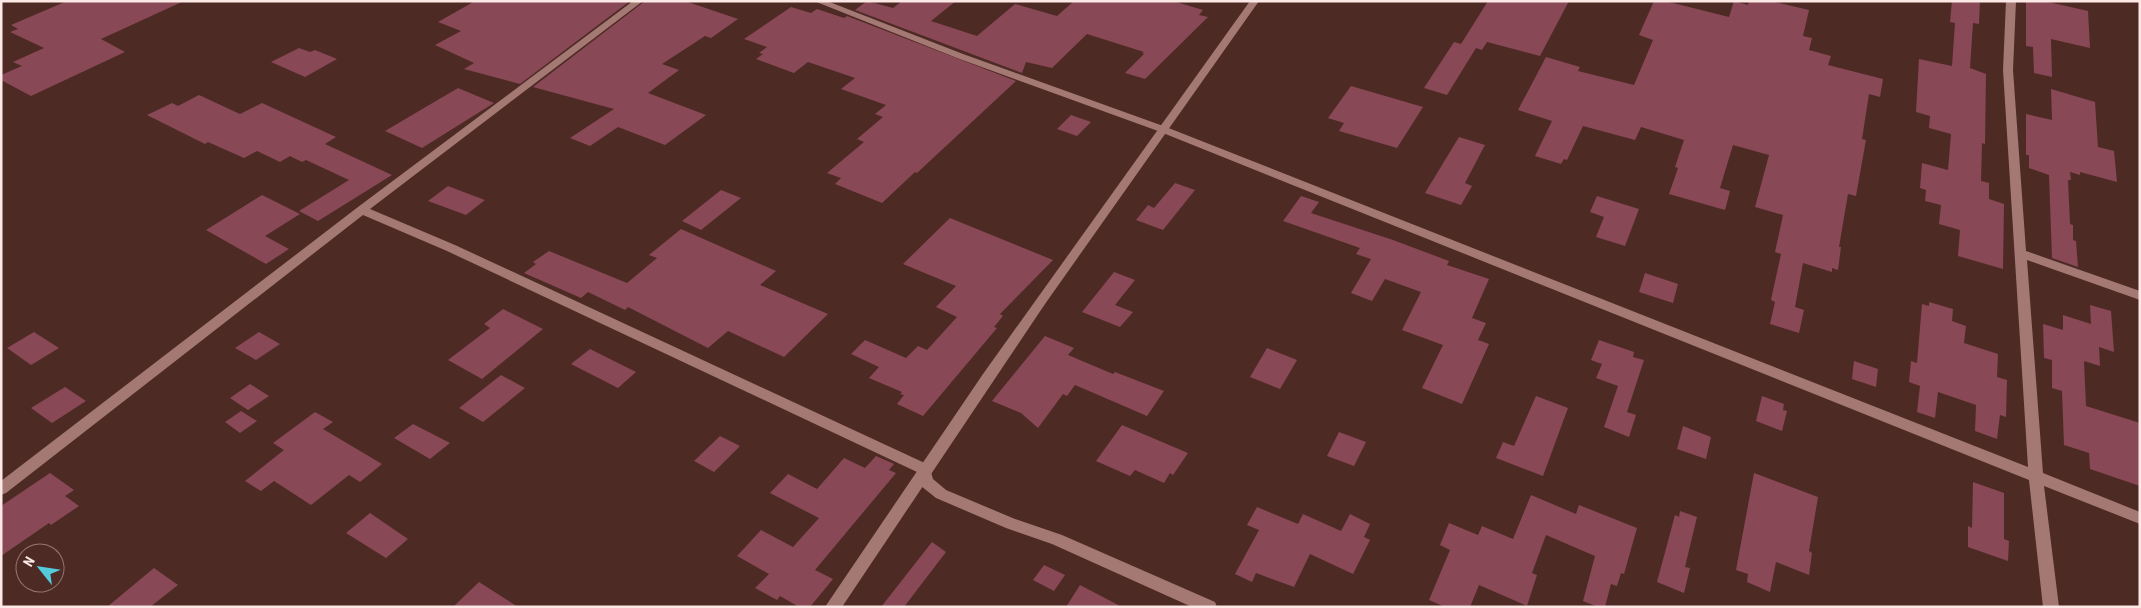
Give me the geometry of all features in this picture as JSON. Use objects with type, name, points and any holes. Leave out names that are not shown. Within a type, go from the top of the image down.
[{"type":"street","points":[[1,489],[362,210],[639,1]]},
{"type":"street","points":[[818,1],[943,50],[1162,129],[2140,518]]},
{"type":"street","points":[[833,607],[924,469],[1162,129],[1255,1]]},
{"type":"street","points":[[2011,1],[2008,70],[2036,477],[2051,607]]},
{"type":"street","points":[[362,210],[468,256],[924,469]]},
{"type":"street","points":[[2022,254],[2140,296]]},
{"type":"street","points":[[924,469],[926,482],[940,494],[1012,524],[1057,539],[1209,607]]},
{"type":"building","points":[[67,1],[184,1],[101,39],[125,52],[31,96],[1,80],[1,75],[22,66],[13,62],[44,48],[10,32],[18,29],[11,25]]},
{"type":"building","points":[[475,1],[630,1],[520,84],[464,69],[474,63],[435,45],[461,31],[438,22]]},
{"type":"building","points":[[645,1],[685,1],[738,19],[711,38],[705,36],[662,64],[679,70],[648,93],[706,115],[665,145],[618,127],[590,146],[570,138],[614,109],[533,87]]},
{"type":"building","points":[[867,1],[893,8],[902,1],[956,1],[931,21],[977,36],[1015,4],[1057,16],[1074,1],[1173,1],[1203,10],[1199,15],[1208,17],[1145,79],[1125,73],[1144,52],[1087,34],[1052,68],[1026,62],[1022,73],[855,10]]},
{"type":"building","points":[[1488,1],[1569,1],[1540,56],[1487,42],[1482,50],[1476,48],[1447,95],[1424,88],[1454,42],[1461,44]]},
{"type":"building","points":[[1654,1],[1665,1],[1729,17],[1734,1],[1748,5],[1749,1],[1770,1],[1809,10],[1803,36],[1812,38],[1809,50],[1831,56],[1828,65],[1883,79],[1880,97],[1869,94],[1862,139],[1866,140],[1856,196],[1848,194],[1839,247],[1841,247],[1838,270],[1832,268],[1832,272],[1803,263],[1795,307],[1804,310],[1799,333],[1770,324],[1775,302],[1771,300],[1781,254],[1775,252],[1783,215],[1755,207],[1769,155],[1733,145],[1720,188],[1730,191],[1725,210],[1669,194],[1678,168],[1675,167],[1684,140],[1641,127],[1635,140],[1583,126],[1567,160],[1564,159],[1561,164],[1535,156],[1552,121],[1518,110],[1546,57],[1580,67],[1578,71],[1634,85],[1653,40],[1639,35]]},
{"type":"building","points":[[1952,1],[1980,1],[1979,24],[1973,23],[1970,68],[1986,74],[1985,144],[1982,143],[1981,181],[1989,183],[1989,199],[2004,204],[2003,269],[1958,256],[1960,230],[1939,224],[1941,205],[1925,201],[1926,190],[1920,188],[1922,163],[1948,170],[1951,134],[1929,128],[1930,116],[1916,112],[1919,59],[1952,66],[1955,23],[1950,22]]},
{"type":"building","points":[[2026,1],[2044,1],[2088,11],[2090,48],[2051,39],[2052,77],[2034,73],[2033,47],[2026,46]]},
{"type":"building","points":[[791,7],[811,13],[817,9],[844,18],[847,16],[1016,81],[882,203],[835,184],[841,178],[827,173],[864,142],[857,139],[883,117],[875,114],[886,105],[841,89],[855,78],[808,62],[794,73],[756,59],[763,54],[759,53],[767,47],[744,39]]},
{"type":"building","points":[[299,48],[310,52],[315,50],[337,59],[305,77],[271,62]]},
{"type":"building","points":[[1351,86],[1423,107],[1397,148],[1339,131],[1344,123],[1328,118]]},
{"type":"building","points":[[458,88],[494,103],[422,148],[385,131]]},
{"type":"building","points":[[2051,89],[2095,102],[2098,147],[2114,151],[2117,182],[2080,172],[2080,175],[2070,172],[2071,180],[2068,180],[2070,224],[2073,225],[2073,240],[2076,241],[2078,267],[2052,258],[2049,175],[2029,168],[2029,155],[2026,155],[2026,114],[2052,120]]},
{"type":"building","points":[[199,95],[240,114],[262,103],[336,137],[325,144],[392,175],[318,221],[299,211],[349,180],[306,160],[302,162],[290,156],[280,162],[257,151],[244,158],[208,142],[205,144],[147,115],[172,103],[178,106]]},
{"type":"building","points":[[1071,115],[1091,122],[1077,136],[1057,129]]},
{"type":"building","points":[[1459,137],[1485,145],[1465,183],[1472,186],[1461,205],[1425,193]]},
{"type":"building","points":[[1175,183],[1195,190],[1163,230],[1136,220],[1148,205],[1154,208]]},
{"type":"building","points":[[448,186],[485,200],[466,215],[428,201]]},
{"type":"building","points":[[721,190],[741,198],[701,230],[682,221]]},
{"type":"building","points":[[262,195],[300,214],[265,236],[289,249],[266,264],[206,230]]},
{"type":"building","points":[[1301,196],[1319,202],[1311,213],[1393,240],[1449,261],[1447,265],[1489,279],[1472,318],[1486,323],[1478,340],[1489,344],[1462,404],[1422,388],[1443,345],[1402,330],[1421,292],[1385,279],[1372,301],[1351,293],[1371,259],[1356,254],[1360,248],[1283,221]]},
{"type":"building","points":[[1597,196],[1639,209],[1625,246],[1596,237],[1604,217],[1590,212]]},
{"type":"building","points":[[950,218],[1053,260],[1000,314],[1003,316],[994,327],[997,328],[923,416],[897,404],[904,395],[900,394],[902,392],[869,378],[879,367],[851,354],[865,340],[906,358],[918,346],[927,350],[957,317],[936,307],[956,286],[903,264]]},
{"type":"building","points":[[681,229],[776,271],[760,285],[828,314],[784,357],[728,331],[708,348],[628,307],[625,310],[588,292],[581,298],[524,273],[536,264],[533,262],[549,251],[627,283],[657,258],[649,255]]},
{"type":"building","points":[[1114,272],[1135,280],[1115,305],[1133,312],[1120,327],[1082,312]]},
{"type":"building","points":[[1645,273],[1678,284],[1673,303],[1639,292]]},
{"type":"building","points":[[1929,302],[1953,309],[1952,321],[1966,326],[1964,343],[1998,354],[1997,377],[2007,380],[2006,417],[2000,415],[1997,439],[1975,431],[1976,405],[1938,392],[1935,418],[1917,412],[1920,386],[1909,382],[1911,361],[1917,363],[1922,304],[1929,306]]},
{"type":"building","points":[[2090,305],[2111,311],[2114,352],[2099,347],[2100,366],[2084,361],[2086,406],[2140,423],[2140,486],[2090,469],[2089,453],[2064,445],[2062,391],[2052,388],[2052,360],[2044,358],[2043,324],[2063,330],[2063,315],[2091,324]]},
{"type":"building","points":[[503,309],[543,329],[482,379],[448,360],[490,328],[484,324]]},
{"type":"building","points":[[34,332],[59,348],[31,365],[7,348]]},
{"type":"building","points":[[259,332],[280,344],[256,360],[235,348]]},
{"type":"building","points":[[1045,336],[1074,348],[1068,355],[1113,374],[1115,372],[1164,391],[1147,416],[1075,385],[1067,396],[1063,394],[1038,428],[1021,413],[992,401]]},
{"type":"building","points":[[1599,340],[1634,352],[1633,357],[1644,360],[1627,412],[1636,415],[1629,437],[1604,427],[1618,386],[1596,378],[1602,364],[1591,360]]},
{"type":"building","points":[[1267,348],[1297,360],[1280,389],[1250,377]]},
{"type":"building","points":[[590,349],[636,372],[618,388],[571,364]]},
{"type":"building","points":[[1854,361],[1878,369],[1876,387],[1852,379]]},
{"type":"building","points":[[501,375],[525,388],[483,422],[459,408]]},
{"type":"building","points":[[250,384],[269,396],[248,410],[230,398]]},
{"type":"building","points":[[65,387],[86,401],[52,423],[31,408]]},
{"type":"building","points":[[1536,396],[1568,408],[1543,476],[1496,458],[1503,442],[1514,446]]},
{"type":"building","points":[[1762,396],[1784,404],[1783,410],[1787,411],[1782,431],[1756,421]]},
{"type":"building","points":[[241,411],[257,421],[240,433],[225,422]]},
{"type":"building","points":[[315,412],[333,422],[323,429],[382,464],[360,482],[349,475],[311,505],[274,481],[261,491],[245,481],[284,450],[273,443]]},
{"type":"building","points":[[413,424],[450,443],[430,459],[394,438]]},
{"type":"building","points":[[1122,425],[1188,453],[1173,475],[1170,473],[1164,483],[1135,470],[1130,476],[1096,461]]},
{"type":"building","points":[[1683,426],[1711,437],[1706,459],[1677,449]]},
{"type":"building","points":[[1339,432],[1366,442],[1354,466],[1327,456]]},
{"type":"building","points":[[720,436],[740,446],[714,472],[694,461]]},
{"type":"building","points":[[876,456],[894,464],[889,470],[896,473],[815,570],[833,579],[810,607],[799,607],[780,596],[777,600],[755,588],[769,574],[737,556],[761,530],[793,547],[819,518],[770,493],[788,474],[817,489],[844,458],[865,468]]},
{"type":"building","points":[[50,473],[74,490],[65,496],[79,506],[51,525],[49,523],[20,543],[15,543],[15,546],[1,556],[1,506]]},
{"type":"building","points":[[1754,473],[1818,497],[1809,551],[1812,553],[1809,575],[1776,562],[1770,592],[1747,582],[1748,574],[1736,570]]},
{"type":"building","points":[[1973,482],[2004,493],[2004,539],[2009,541],[2008,561],[1968,547],[1968,526],[1972,528]]},
{"type":"building","points":[[1531,495],[1576,514],[1579,505],[1637,528],[1624,574],[1621,573],[1617,586],[1611,584],[1605,607],[1598,607],[1583,601],[1595,556],[1546,535],[1532,573],[1537,575],[1527,606],[1479,585],[1470,607],[1445,607],[1429,600],[1450,550],[1440,545],[1449,523],[1478,535],[1482,526],[1513,539]]},
{"type":"building","points":[[1257,507],[1298,524],[1303,514],[1341,531],[1350,514],[1370,524],[1364,537],[1370,540],[1353,574],[1310,554],[1294,587],[1256,573],[1252,582],[1235,574],[1259,530],[1247,525]]},
{"type":"building","points":[[1680,511],[1697,517],[1685,567],[1690,568],[1684,593],[1657,582],[1675,515],[1679,517]]},
{"type":"building","points":[[370,513],[408,539],[386,558],[346,533]]},
{"type":"building","points":[[932,542],[946,552],[904,607],[881,607]]},
{"type":"building","points":[[1044,565],[1065,575],[1054,591],[1033,580]]},
{"type":"building","points":[[154,568],[178,585],[150,607],[107,607]]},
{"type":"building","points":[[479,582],[518,607],[453,607]]},
{"type":"building","points":[[1080,585],[1122,607],[1066,607]]}]
